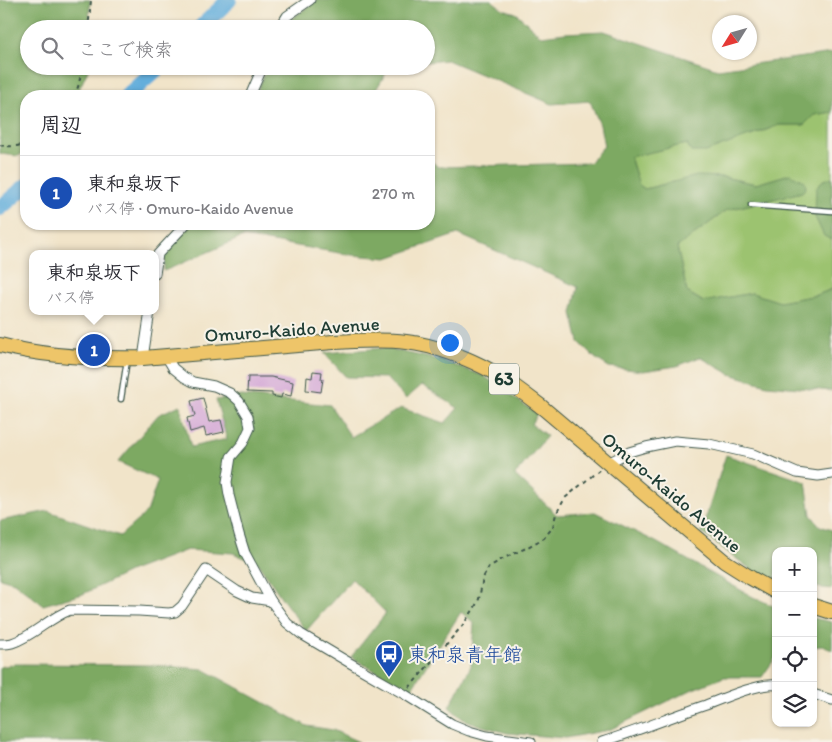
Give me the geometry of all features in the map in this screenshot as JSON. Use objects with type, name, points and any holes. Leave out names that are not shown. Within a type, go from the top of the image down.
[{"type":"main road","name":"Omuro-Kaido Avenue","points":[[0,344],[50,354],[127,359],[375,340],[407,342],[458,356],[492,372],[513,385],[543,408],[724,561],[772,590]]},
{"type":"main road","points":[[817,607],[832,612]]},
{"type":"street","points":[[285,20],[287,16],[310,0]]},
{"type":"street","points":[[253,90],[259,75]]},
{"type":"street","points":[[159,253],[180,230]]},
{"type":"street","points":[[143,358],[149,315]]},
{"type":"street","points":[[166,356],[173,368],[192,382],[214,386],[230,393],[239,401],[248,416],[250,428],[243,443],[231,457],[227,482],[245,553],[271,601],[287,622],[301,634],[452,724],[469,732],[525,742]]},
{"type":"street","points":[[608,463],[629,452],[675,441],[710,444],[753,454],[796,473],[818,476],[832,474]]},
{"type":"street","points":[[0,644],[12,643],[28,635],[59,614],[70,610],[175,612],[182,606],[206,570],[237,591],[252,598],[271,601]]},
{"type":"street","points":[[602,742],[736,693],[772,685]]},
{"type":"street","points":[[817,695],[832,700]]},
{"type":"lane","points":[[751,205],[832,211]]},
{"type":"lane","points":[[121,400],[127,359]]},
{"type":"path","points":[[89,20],[91,0]]},
{"type":"path","points":[[77,90],[81,75]]},
{"type":"path","points":[[0,145],[20,145]]},
{"type":"path","points":[[404,694],[462,626],[474,609],[479,599],[483,578],[489,567],[544,538],[554,527],[556,514],[565,498],[608,463]]},
{"type":"green space","points":[[0,0],[90,0],[89,20],[20,20],[20,75],[86,75],[79,90],[20,90],[20,155],[0,154]]},
{"type":"green space","points":[[317,0],[491,0],[503,9],[516,13],[541,36],[604,31],[718,69],[832,53],[832,112],[814,115],[804,125],[779,125],[706,152],[691,152],[687,144],[630,157],[639,185],[645,189],[697,176],[723,177],[756,184],[790,174],[805,181],[806,188],[802,192],[727,210],[677,247],[687,292],[703,302],[752,293],[780,302],[817,295],[832,289],[832,391],[767,385],[730,374],[700,357],[677,366],[643,371],[609,367],[595,358],[579,342],[572,313],[578,287],[458,234],[387,258],[352,255],[243,237],[164,271],[164,254],[186,230],[435,230],[435,164],[438,167],[589,163],[604,146],[600,125],[590,101],[552,104],[447,60],[435,61],[435,20],[290,20]]},
{"type":"green space","points":[[264,75],[385,75],[376,90],[258,90]]},
{"type":"green space","points":[[832,112],[832,289],[817,295],[780,302],[752,293],[704,302],[687,292],[677,247],[727,210],[802,192],[790,174],[756,184],[723,177],[665,184],[645,189],[639,185],[630,156],[687,144],[751,136],[779,125],[804,125],[814,115]]},
{"type":"green space","points":[[832,177],[832,240],[824,236],[815,217],[816,189],[822,181]]},
{"type":"green space","points":[[384,348],[440,360],[484,376],[537,414],[531,424],[547,436],[515,475],[557,515],[595,512],[656,542],[753,597],[772,605],[772,663],[762,677],[724,677],[693,689],[609,730],[565,738],[507,733],[463,719],[449,707],[471,666],[474,623],[461,612],[410,691],[351,657],[386,613],[352,579],[306,631],[259,564],[233,553],[187,550],[131,571],[83,594],[43,605],[14,582],[0,578],[0,521],[48,511],[120,536],[147,512],[158,480],[118,462],[158,415],[180,405],[191,447],[227,439],[216,400],[242,396],[330,405],[351,437],[401,408],[445,423],[458,408],[422,385],[406,399],[386,378],[346,377],[324,353]]},
{"type":"green space","points":[[726,455],[806,482],[811,515],[820,526],[832,530],[832,589],[817,587],[817,547],[772,547],[772,580],[757,574],[701,532]]},
{"type":"green space","points":[[817,619],[832,622],[832,650],[822,646],[817,647]]},
{"type":"green space","points":[[15,664],[152,665],[203,669],[307,726],[333,730],[359,742],[0,742],[0,667]]},
{"type":"building","points":[[313,371],[322,372],[321,392],[306,390],[307,377],[312,378]]},
{"type":"building","points":[[248,377],[271,377],[293,382],[291,396],[282,394],[281,398],[272,396],[272,393],[247,392]]},
{"type":"building","points":[[203,398],[209,422],[221,420],[224,432],[206,436],[204,428],[190,432],[187,418],[195,416],[191,401]]},
{"type":"waterway","points":[[208,20],[229,0]]},
{"type":"waterway","points":[[134,90],[150,75]]},
{"type":"waterway","points":[[0,208],[20,191]]},
{"type":"place","name":"東和泉坂下","points":[[94,350]]},
{"type":"place","name":"東和泉青年館","points":[[389,678]]}]
